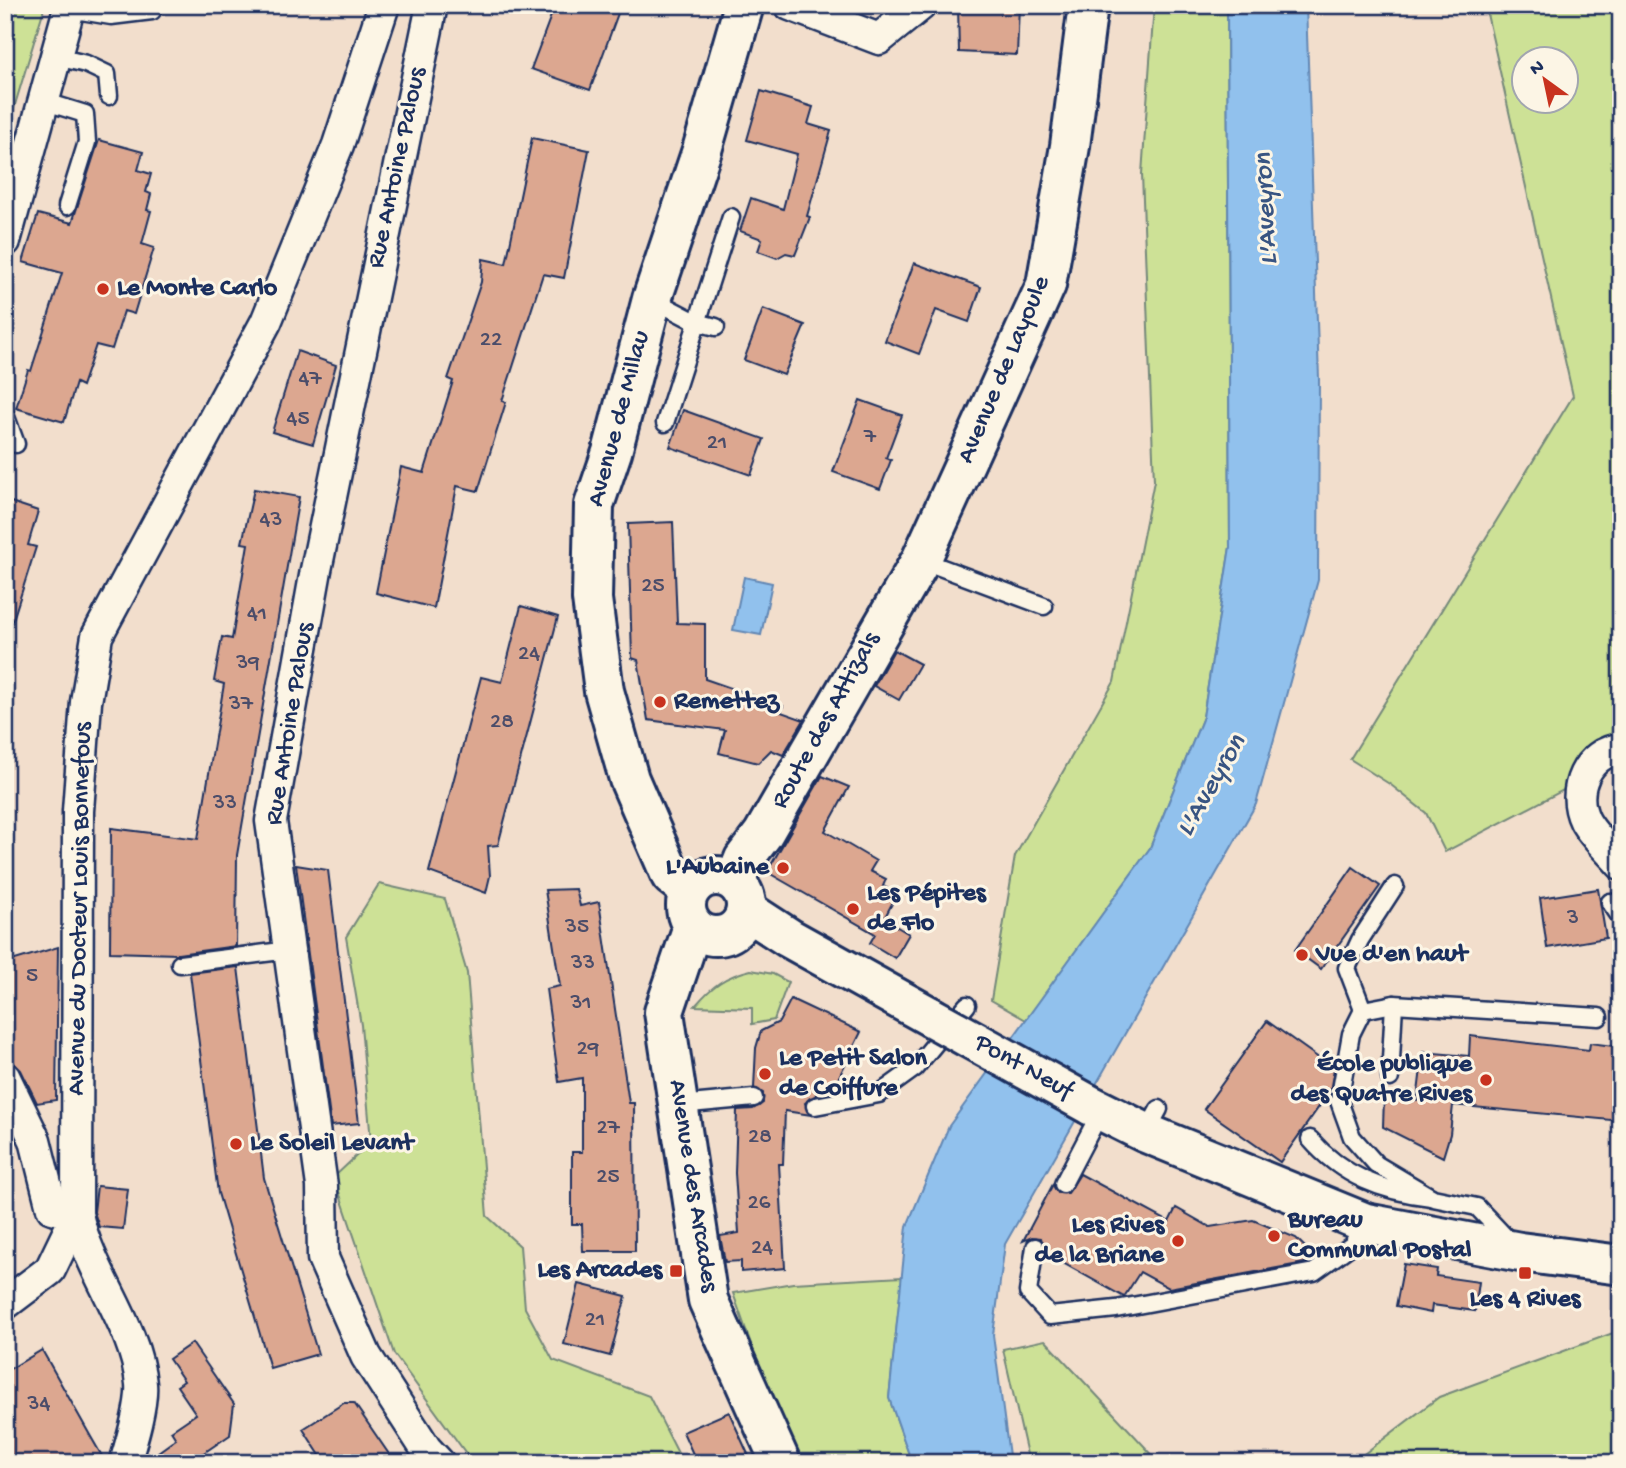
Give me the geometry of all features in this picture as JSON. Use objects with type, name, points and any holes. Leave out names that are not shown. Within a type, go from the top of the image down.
[{"type":"main road","name":"Avenue de Millau","points":[[744,5],[702,150],[652,299],[612,452],[594,505],[592,599],[604,691],[629,779],[646,816],[716,907],[789,938],[931,1017]]},
{"type":"main road","name":"Avenue de Layoule","points":[[920,560],[1046,285],[1070,145],[1088,5]]},
{"type":"main road","name":"Route des Attizals","points":[[716,907],[744,859],[763,834],[920,560]]},
{"type":"main road","name":"Avenue des Arcades","points":[[716,907],[672,981],[664,1012],[709,1300],[781,1463]]},
{"type":"main road","name":"Pont Neuf","points":[[931,1017],[1122,1115]]},
{"type":"main road","points":[[1122,1115],[1366,1223],[1520,1252],[1621,1265]]},
{"type":"street","name":"Avenue du Docteur Louis Bonnefous","points":[[5,1304],[50,1270],[77,1214],[78,811],[86,702],[97,636],[266,322],[338,145],[384,5]]},
{"type":"street","name":"Rue Antoine Palous","points":[[432,5],[316,570],[271,821],[322,1186],[323,1258],[366,1356],[426,1449],[439,1463]]},
{"type":"street","points":[[790,5],[879,39],[921,5]]},
{"type":"street","points":[[5,241],[70,7]]},
{"type":"street","points":[[1617,860],[1584,820],[1579,785],[1588,765],[1608,750],[1621,749]]},
{"type":"street","points":[[5,1078],[36,1140],[52,1208],[77,1214],[83,1242],[131,1346],[141,1385],[125,1463]]},
{"type":"lane","points":[[70,7],[111,16],[152,11],[153,5]]},
{"type":"lane","points":[[57,57],[86,64],[107,74],[109,96]]},
{"type":"lane","points":[[43,101],[85,114],[86,142],[67,206]]},
{"type":"lane","points":[[666,422],[731,217]]},
{"type":"lane","points":[[652,299],[696,322],[716,327]]},
{"type":"lane","points":[[5,414],[16,444]]},
{"type":"lane","points":[[920,560],[1044,606]]},
{"type":"lane","points":[[1395,886],[1360,940],[1347,968],[1363,1010],[1347,1050],[1339,1101],[1352,1137],[1376,1164],[1433,1198]]},
{"type":"lane","points":[[1610,902],[1621,918]]},
{"type":"lane","points":[[180,964],[289,950]]},
{"type":"lane","points":[[1363,1010],[1394,1004],[1599,1017]]},
{"type":"lane","points":[[1390,1078],[1394,1004]]},
{"type":"lane","points":[[815,1106],[879,1094],[915,1068],[967,1006]]},
{"type":"lane","points":[[679,1105],[754,1098]]},
{"type":"lane","points":[[1063,1184],[1122,1115]]},
{"type":"lane","points":[[1310,1139],[1326,1158],[1353,1176],[1398,1194],[1478,1207],[1520,1252]]},
{"type":"lane","points":[[1035,1247],[1028,1292],[1051,1316],[1116,1309],[1314,1272],[1352,1245],[1366,1223]]},
{"type":"green space","points":[[5,5],[45,5],[5,138]]},
{"type":"green space","points":[[1154,5],[1227,5],[1230,547],[1203,717],[1150,848],[1026,1020],[991,1000],[1015,856],[1114,682],[1154,481],[1142,174]]},
{"type":"green space","points":[[1485,5],[1621,5],[1621,760],[1445,852],[1426,813],[1391,785],[1350,759],[1573,396]]},
{"type":"green space","points":[[379,884],[445,899],[467,973],[487,1216],[520,1246],[525,1308],[553,1360],[649,1396],[683,1463],[473,1463],[394,1354],[334,1177],[371,1142],[361,1025],[346,937]]},
{"type":"green space","points":[[751,970],[773,974],[788,982],[774,1020],[752,1024],[752,1008],[695,1006],[720,983]]},
{"type":"green space","points":[[902,1277],[889,1398],[912,1463],[801,1463],[764,1381],[733,1293],[793,1283]]},
{"type":"green space","points":[[1613,1333],[1621,1347],[1619,1463],[1352,1463],[1439,1397]]},
{"type":"green space","points":[[1045,1340],[1160,1463],[1029,1463],[1003,1349]]},
{"type":"water","name":"L'Aveyron","points":[[1227,5],[1306,5],[1319,379],[1318,580],[1256,804],[1005,1244],[993,1335],[1010,1463],[912,1463],[889,1398],[907,1226],[949,1126],[1150,848],[1203,717],[1230,547]]},
{"type":"water","points":[[744,577],[772,583],[761,635],[733,630]]},
{"type":"building","points":[[555,5],[621,5],[590,90],[531,69]]},
{"type":"building","points":[[958,5],[1019,5],[1017,55],[959,52]]},
{"type":"building","points":[[761,91],[813,107],[808,124],[831,131],[807,216],[810,217],[795,255],[786,253],[777,258],[758,251],[762,239],[740,231],[751,198],[783,209],[797,154],[747,140]]},
{"type":"building","points":[[532,138],[589,150],[564,278],[543,274],[502,401],[506,402],[478,491],[457,486],[434,608],[376,593],[401,467],[424,473],[453,381],[448,379],[481,282],[483,259],[506,264]]},
{"type":"building","name":"Le Monte Carlo","points":[[99,140],[143,152],[138,170],[151,174],[146,192],[151,194],[147,210],[151,211],[142,244],[154,248],[134,314],[124,311],[112,349],[96,345],[82,386],[76,383],[64,422],[16,408],[28,370],[31,371],[62,273],[23,262],[38,214],[72,223]]},
{"type":"building","points":[[914,263],[981,287],[969,322],[936,310],[919,354],[885,341]]},
{"type":"building","points":[[763,309],[805,325],[784,375],[744,360]]},
{"type":"building","points":[[297,351],[336,365],[313,444],[272,432]]},
{"type":"building","points":[[860,400],[902,415],[886,458],[891,460],[880,489],[833,472]]},
{"type":"building","points":[[683,410],[764,439],[751,475],[670,447]]},
{"type":"building","points":[[254,489],[299,497],[237,855],[236,946],[178,954],[110,952],[111,828],[198,839],[224,684],[214,681],[222,637],[232,639],[248,544],[242,543]]},
{"type":"building","points":[[5,500],[38,511],[28,545],[36,547],[11,626],[5,625]]},
{"type":"building","points":[[673,522],[677,623],[705,624],[705,679],[783,706],[781,712],[804,720],[783,755],[771,750],[758,763],[719,753],[725,730],[648,720],[638,660],[632,658],[628,524]]},
{"type":"building","points":[[521,606],[558,617],[498,845],[488,846],[490,876],[486,893],[429,872],[481,677],[502,682]]},
{"type":"building","points":[[894,650],[920,664],[899,700],[874,686]]},
{"type":"building","points":[[822,776],[849,787],[825,831],[876,861],[870,871],[886,879],[883,886],[897,894],[884,919],[909,934],[895,958],[870,943],[875,934],[767,872]]},
{"type":"building","points":[[296,865],[328,870],[359,1123],[331,1126]]},
{"type":"building","points":[[1353,867],[1380,886],[1321,969],[1295,950]]},
{"type":"building","points":[[576,889],[580,906],[599,902],[629,1103],[634,1103],[635,1251],[583,1251],[582,1224],[572,1224],[572,1152],[582,1152],[582,1078],[559,1082],[546,989],[560,986],[545,890]]},
{"type":"building","points":[[1598,889],[1606,938],[1547,948],[1540,898]]},
{"type":"building","points":[[58,947],[56,1100],[37,1103],[21,1070],[5,1054],[5,963]]},
{"type":"building","name":"Le Soleil Levant","points":[[238,967],[264,1178],[318,1354],[270,1368],[218,1193],[190,973]]},
{"type":"building","points":[[791,999],[861,1032],[836,1083],[817,1082],[816,1095],[805,1103],[811,1115],[785,1111],[783,1164],[779,1164],[785,1268],[741,1272],[741,1261],[725,1262],[720,1236],[739,1233],[735,1173],[737,1110],[753,1109],[763,1103],[763,1093],[754,1088],[756,1048],[761,1031],[779,1022]]},
{"type":"building","points":[[1267,1021],[1334,1069],[1330,1091],[1280,1162],[1204,1109]]},
{"type":"building","points":[[1470,1036],[1589,1050],[1590,1043],[1621,1047],[1621,1121],[1453,1105],[1450,1134],[1443,1157],[1383,1127],[1384,1097],[1417,1101],[1423,1052],[1469,1056]]},
{"type":"building","name":"Les Rives de la Briane","points":[[1080,1174],[1169,1222],[1176,1208],[1210,1227],[1253,1220],[1296,1238],[1316,1258],[1310,1262],[1169,1288],[1140,1272],[1124,1297],[1045,1253],[1041,1238],[1032,1237],[1023,1241],[1053,1184],[1058,1193],[1068,1193]]},
{"type":"building","points":[[97,1186],[128,1189],[123,1229],[99,1227],[94,1212]]},
{"type":"building","points":[[1404,1264],[1437,1269],[1436,1276],[1479,1282],[1475,1311],[1432,1305],[1431,1313],[1396,1306]]},
{"type":"building","points":[[579,1284],[626,1296],[610,1356],[564,1344]]},
{"type":"building","points":[[192,1343],[234,1404],[230,1435],[189,1463],[143,1463],[176,1439],[171,1431],[196,1414],[177,1386],[184,1381],[169,1359]]},
{"type":"building","points":[[42,1350],[106,1463],[5,1463],[5,1372]]},
{"type":"building","points":[[344,1403],[354,1403],[395,1463],[325,1463],[303,1429]]},
{"type":"building","points":[[729,1412],[752,1463],[697,1463],[683,1432]]},
{"type":"place","name":"Le Monte Carlo","points":[[103,289]]},
{"type":"place","name":"Remettez","points":[[660,702]]},
{"type":"place","name":"L'Aubaine","points":[[783,868]]},
{"type":"place","name":"Les Pépites de Flo","points":[[853,909]]},
{"type":"place","name":"Vue d'en haut","points":[[1302,955]]},
{"type":"place","name":"Le Petit Salon de Coiffure","points":[[765,1074]]},
{"type":"place","name":"École publique des Quatre Rives","points":[[1486,1080]]},
{"type":"place","name":"Le Soleil Levant","points":[[236,1144]]},
{"type":"place","name":"Bureau Communal Postal","points":[[1274,1236]]},
{"type":"place","name":"Les Rives de la Briane","points":[[1178,1241]]},
{"type":"place","name":"Les Arcades","points":[[676,1271]]},
{"type":"place","name":"Les 4 Rives","points":[[1525,1273]]}]
